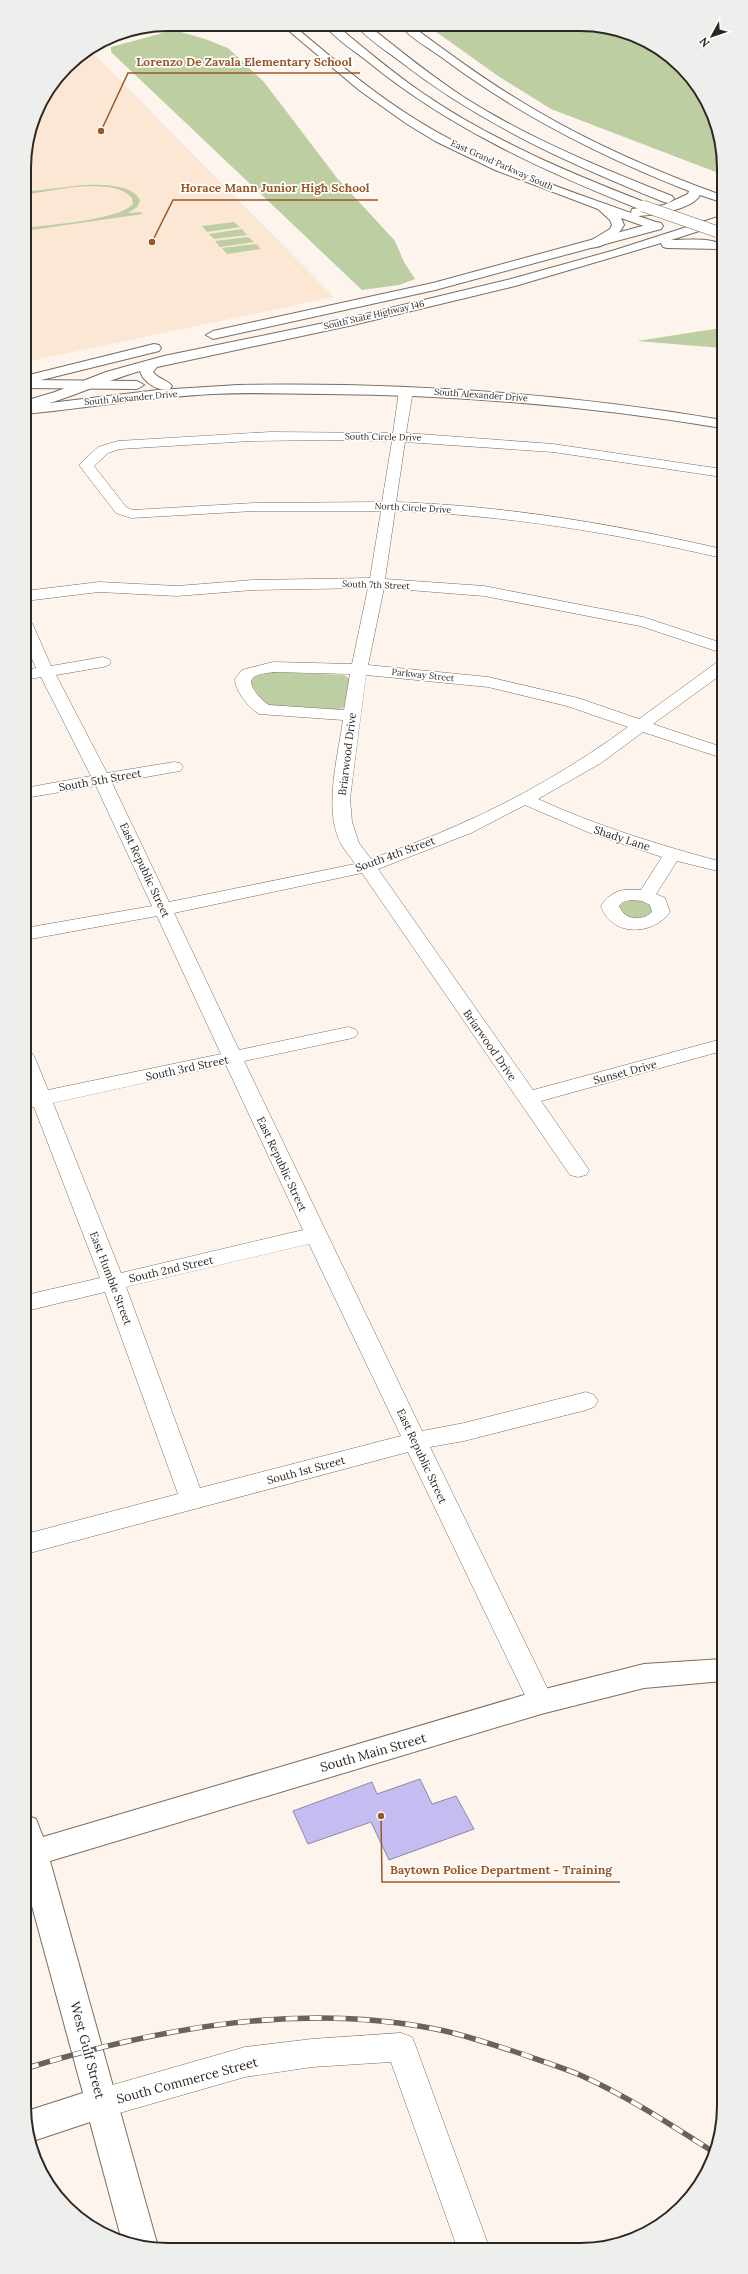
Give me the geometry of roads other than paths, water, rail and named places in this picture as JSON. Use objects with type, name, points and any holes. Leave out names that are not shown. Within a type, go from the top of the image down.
[{"type":"main road","name":"East Grand Parkway South","points":[[294,31],[370,94],[412,122],[459,148],[504,168],[602,207],[678,234],[717,243]]},
{"type":"main road","name":"East Grand Parkway South","points":[[337,31],[394,78],[480,133],[552,169],[643,206],[717,232]]},
{"type":"main road","points":[[369,31],[450,93],[508,128],[580,163],[668,199],[712,213]]},
{"type":"main road","points":[[413,31],[468,72],[533,113],[621,158],[717,198]]},
{"type":"main road","points":[[602,207],[631,212],[646,212],[690,199],[694,196],[696,190]]},
{"type":"main road","points":[[594,244],[615,231],[618,225],[616,219],[602,207]]},
{"type":"main road","name":"South State Highway 146","points":[[201,337],[435,286],[594,244],[655,226],[712,213]]},
{"type":"main road","name":"South State Highway 146","points":[[31,403],[60,395],[86,384],[152,364],[459,296],[619,253],[678,234],[712,213]]},
{"type":"main road","points":[[619,253],[674,244],[717,244]]},
{"type":"main road","points":[[229,346],[265,334],[268,330],[261,323]]},
{"type":"main road","points":[[31,379],[163,346]]},
{"type":"main road","points":[[152,364],[146,372],[148,376],[154,382],[165,386]]},
{"type":"main road","name":"South Alexander Drive","points":[[31,384],[406,391],[468,394],[593,405],[717,423]]},
{"type":"main road","name":"South Alexander Drive","points":[[31,409],[93,401],[238,389]]},
{"type":"main road","name":"South Main Street","points":[[31,1844],[541,1702],[644,1676],[717,1670]]},
{"type":"main road","name":"West Gulf Street","points":[[31,1852],[139,2239]]},
{"type":"main road","name":"South Commerce Street","points":[[33,2125],[102,2104]]},
{"type":"street","name":"Briarwood Drive","points":[[406,391],[400,436],[387,506],[377,583],[351,715],[341,799],[343,822],[350,843],[578,1170]]},
{"type":"street","name":"South Circle Drive","points":[[109,494],[86,464],[103,450],[118,445],[269,436],[400,436],[498,442],[577,450],[717,472]]},
{"type":"street","name":"North Circle Drive","points":[[109,494],[121,510],[131,514],[237,506],[387,506],[461,510],[545,519],[651,537],[717,553]]},
{"type":"street","name":"South 7th Street","points":[[31,595],[99,586],[177,591],[253,585],[377,583],[484,590],[643,622],[717,646]]},
{"type":"street","name":"East Republic Street","points":[[31,638],[46,672],[102,780],[164,909],[232,1058],[316,1235],[541,1702]]},
{"type":"street","points":[[31,674],[103,662]]},
{"type":"street","name":"Parkway Street","points":[[351,715],[265,710],[258,706],[243,685],[243,679],[248,673],[273,667],[360,669],[488,682],[572,702],[717,751]]},
{"type":"street","name":"South 4th Street","points":[[31,933],[164,909],[367,867],[465,829],[524,799],[595,759],[717,670]]},
{"type":"street","name":"South 5th Street","points":[[31,792],[174,768]]},
{"type":"street","name":"Shady Lane","points":[[524,799],[561,818],[672,855],[717,866]]},
{"type":"street","points":[[646,896],[672,855]]},
{"type":"street","name":"South 3rd Street","points":[[33,1100],[348,1033]]},
{"type":"street","name":"Sunset Drive","points":[[527,1098],[717,1046]]},
{"type":"street","name":"East Humble Street","points":[[31,1090],[33,1100],[113,1282],[192,1500]]},
{"type":"street","name":"South 2nd Street","points":[[31,1302],[316,1235]]},
{"type":"street","name":"South 1st Street","points":[[31,1543],[415,1441],[464,1432],[586,1401]]},
{"type":"street","name":"South Commerce Street","points":[[102,2104],[245,2062],[312,2052],[401,2046],[472,2243]]},
{"type":"railway","points":[[31,2067],[78,2053],[130,2041],[182,2030],[234,2023],[287,2019],[339,2018],[392,2022],[445,2031],[464,2036],[573,2072],[632,2102],[709,2150]]},
{"type":"place","name":"Lorenzo De Zavala Elementary School","points":[[101,131]]},
{"type":"place","name":"Horace Mann Junior High School","points":[[152,242]]},
{"type":"place","name":"Baytown Police Department - Training","points":[[381,1816]]}]
